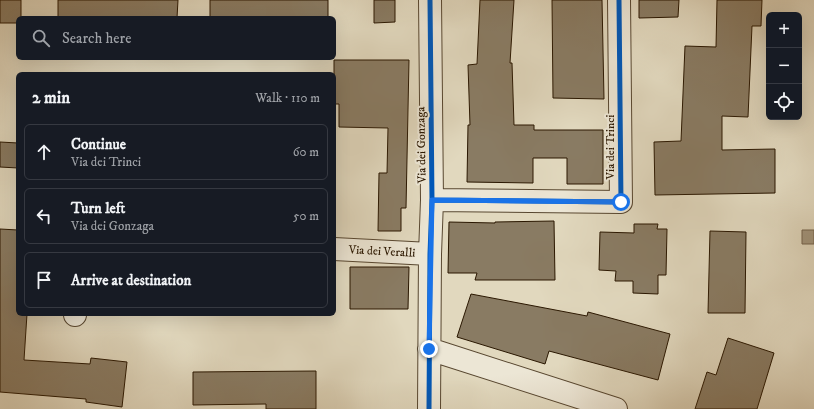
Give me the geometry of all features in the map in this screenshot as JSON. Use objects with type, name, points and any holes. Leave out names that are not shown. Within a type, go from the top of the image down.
[{"type":"street","name":"Via dei Gonzaga","points":[[429,409],[430,254],[432,200],[430,0]]},
{"type":"street","name":"Via dei Trinci","points":[[432,200],[621,202],[619,0]]},
{"type":"street","name":"Via dei Veralli","points":[[336,249],[430,254]]},
{"type":"street","points":[[429,349],[616,409]]},
{"type":"shaded area","points":[[802,230],[814,230],[814,244],[802,244]]},
{"type":"building","points":[[0,0],[21,0],[21,16],[16,16],[16,23],[0,23]]},
{"type":"building","points":[[58,0],[178,0],[177,16],[58,16]]},
{"type":"building","points":[[210,0],[328,0],[328,16],[210,16]]},
{"type":"building","points":[[374,0],[395,0],[395,22],[374,23]]},
{"type":"building","points":[[480,0],[514,0],[510,63],[512,63],[514,125],[534,125],[534,130],[603,130],[603,184],[567,184],[567,158],[533,158],[533,183],[467,182],[468,125],[470,125],[468,65],[477,64]]},
{"type":"building","points":[[552,0],[602,0],[604,99],[553,98]]},
{"type":"building","points":[[639,0],[679,0],[678,17],[639,18]]},
{"type":"building","points":[[717,0],[762,0],[761,26],[752,26],[748,117],[722,116],[722,150],[775,149],[775,193],[655,195],[654,142],[681,141],[685,46],[716,47]]},
{"type":"building","points":[[334,60],[409,60],[406,208],[401,208],[401,231],[378,231],[379,173],[387,173],[388,128],[339,127],[339,104],[336,104],[336,72],[334,72]]},
{"type":"building","points":[[0,142],[16,143],[16,168],[0,167]]},
{"type":"building","points":[[554,221],[555,280],[475,280],[477,273],[448,273],[449,222],[495,223]]},
{"type":"building","points":[[634,224],[658,224],[657,229],[667,229],[666,275],[658,275],[658,294],[633,293],[633,281],[615,281],[616,271],[599,270],[600,232],[634,233]]},
{"type":"building","points":[[0,229],[16,230],[16,316],[27,316],[24,360],[90,364],[91,358],[127,362],[122,407],[86,402],[86,399],[0,392]]},
{"type":"building","points":[[710,231],[746,232],[745,313],[708,313]]},
{"type":"building","points":[[350,267],[409,267],[408,309],[350,309]]},
{"type":"building","points":[[471,294],[587,316],[588,312],[670,334],[658,380],[549,351],[545,364],[457,337]]},
{"type":"building","points":[[728,338],[774,353],[757,409],[695,409],[707,372],[716,375]]},
{"type":"building","points":[[316,371],[316,409],[266,409],[266,404],[193,405],[193,372]]},
{"type":"cycle path","points":[[429,409],[430,254],[432,200],[430,0]]},
{"type":"cycle path","points":[[432,200],[621,202],[619,0]]},
{"type":"route","points":[[429,349],[432,200],[621,202]]}]
